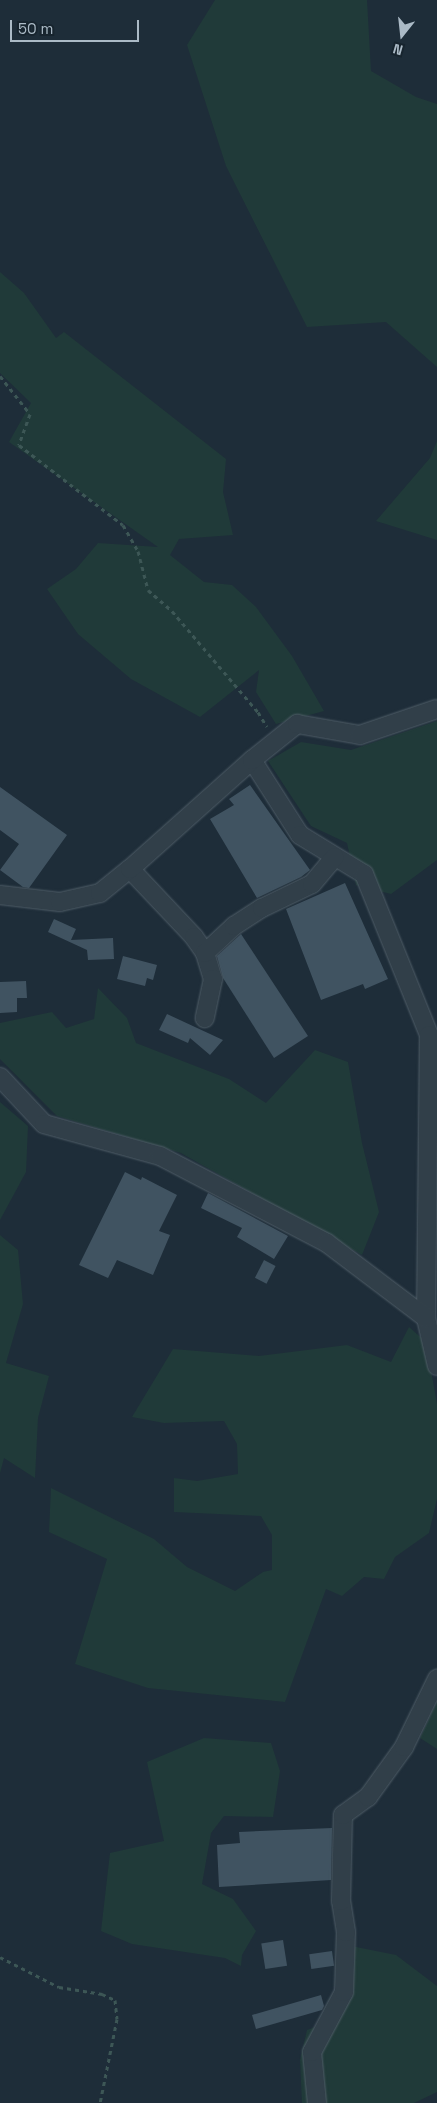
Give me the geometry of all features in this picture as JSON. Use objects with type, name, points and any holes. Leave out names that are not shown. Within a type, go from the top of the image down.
[{"type":"street","points":[[0,895],[60,902],[100,893],[130,869],[252,760],[297,724],[360,735],[437,709]]},
{"type":"street","points":[[252,760],[300,835],[364,874],[429,1035],[430,1326],[437,1366]]},
{"type":"street","points":[[205,953],[234,926],[262,908],[312,884],[336,857]]},
{"type":"street","points":[[130,869],[194,936],[205,953],[213,979],[205,1018]]},
{"type":"street","points":[[0,1077],[44,1124],[160,1156],[327,1243],[430,1326]]},
{"type":"street","points":[[317,2103],[312,2052],[344,1992],[346,1932],[341,1901],[343,1815],[368,1797],[404,1747],[437,1679]]},
{"type":"path","points":[[0,376],[30,414],[19,445],[123,525],[138,551],[148,590],[172,611],[258,712],[275,741]]},
{"type":"path","points":[[0,1957],[59,1987],[102,1994],[115,2000],[117,2019],[100,2103]]},
{"type":"green space","points":[[215,0],[367,0],[371,71],[416,97],[437,104],[437,367],[386,322],[307,327],[226,166],[187,45]]},
{"type":"green space","points":[[0,272],[24,293],[56,338],[64,332],[226,459],[223,492],[233,535],[179,539],[170,555],[204,582],[232,585],[256,607],[292,656],[324,711],[276,724],[256,692],[259,670],[200,717],[131,679],[78,634],[47,589],[76,569],[98,543],[158,547],[9,442],[31,403],[0,373]]},
{"type":"green space","points":[[437,441],[437,540],[376,521],[430,458]]},
{"type":"green space","points":[[437,721],[437,860],[391,894],[356,885],[347,843],[311,826],[268,761],[301,742],[351,750]]},
{"type":"green space","points":[[98,988],[127,1018],[136,1043],[229,1079],[266,1103],[315,1050],[348,1062],[362,1143],[379,1212],[362,1255],[181,1153],[57,1116],[0,1059],[0,1023],[52,1012],[66,1028],[94,1019]]},
{"type":"green space","points":[[0,1102],[28,1126],[26,1172],[0,1220]]},
{"type":"green space","points":[[0,1235],[18,1250],[23,1304],[6,1363],[49,1376],[38,1418],[35,1478],[4,1458],[0,1473]]},
{"type":"green space","points":[[409,1327],[426,1342],[437,1404],[437,1499],[429,1533],[395,1557],[384,1579],[364,1577],[342,1596],[326,1589],[285,1702],[148,1688],[75,1664],[107,1559],[49,1532],[51,1488],[154,1539],[187,1567],[235,1591],[263,1572],[272,1570],[272,1535],[261,1516],[174,1512],[174,1478],[197,1481],[238,1474],[237,1444],[224,1421],[164,1423],[132,1417],[173,1349],[259,1356],[347,1345],[391,1362]]},
{"type":"green space","points":[[437,1702],[437,1749],[420,1738]]},
{"type":"green space","points":[[204,1738],[271,1743],[280,1771],[273,1817],[224,1816],[211,1833],[202,1884],[233,1899],[256,1931],[242,1955],[241,1966],[225,1958],[132,1944],[101,1931],[110,1853],[164,1841],[147,1762]]},
{"type":"green space","points":[[351,1946],[396,1955],[437,1986],[437,2092],[414,2103],[302,2103],[300,2060],[307,2030],[318,2026],[344,1981]]},
{"type":"building","points":[[250,785],[310,870],[301,877],[257,898],[210,819],[234,805],[229,799]]},
{"type":"building","points":[[0,787],[67,835],[29,888],[23,887],[0,870],[19,844],[0,830]]},
{"type":"building","points":[[345,883],[388,979],[365,989],[363,984],[321,1000],[286,909]]},
{"type":"building","points":[[54,919],[76,929],[71,940],[113,938],[114,959],[88,960],[87,950],[48,932]]},
{"type":"building","points":[[241,934],[308,1036],[274,1058],[223,978],[217,956]]},
{"type":"building","points":[[123,956],[157,965],[153,980],[147,978],[145,986],[117,979]]},
{"type":"building","points":[[26,981],[27,998],[17,998],[17,1012],[0,1013],[0,982]]},
{"type":"building","points":[[167,1014],[223,1040],[210,1055],[190,1038],[188,1043],[159,1030]]},
{"type":"building","points":[[125,1172],[141,1180],[142,1177],[177,1195],[159,1231],[170,1235],[153,1275],[117,1260],[108,1278],[79,1265]]},
{"type":"building","points":[[208,1193],[288,1236],[274,1259],[237,1237],[242,1228],[201,1208]]},
{"type":"building","points":[[264,1260],[276,1266],[267,1284],[255,1278]]},
{"type":"building","points":[[332,1828],[331,1880],[219,1887],[217,1845],[240,1843],[239,1832]]},
{"type":"building","points":[[283,1940],[287,1966],[265,1969],[261,1943]]},
{"type":"building","points":[[332,1951],[334,1966],[311,1969],[309,1954]]},
{"type":"building","points":[[321,1995],[324,2006],[322,2010],[256,2029],[252,2015]]}]
